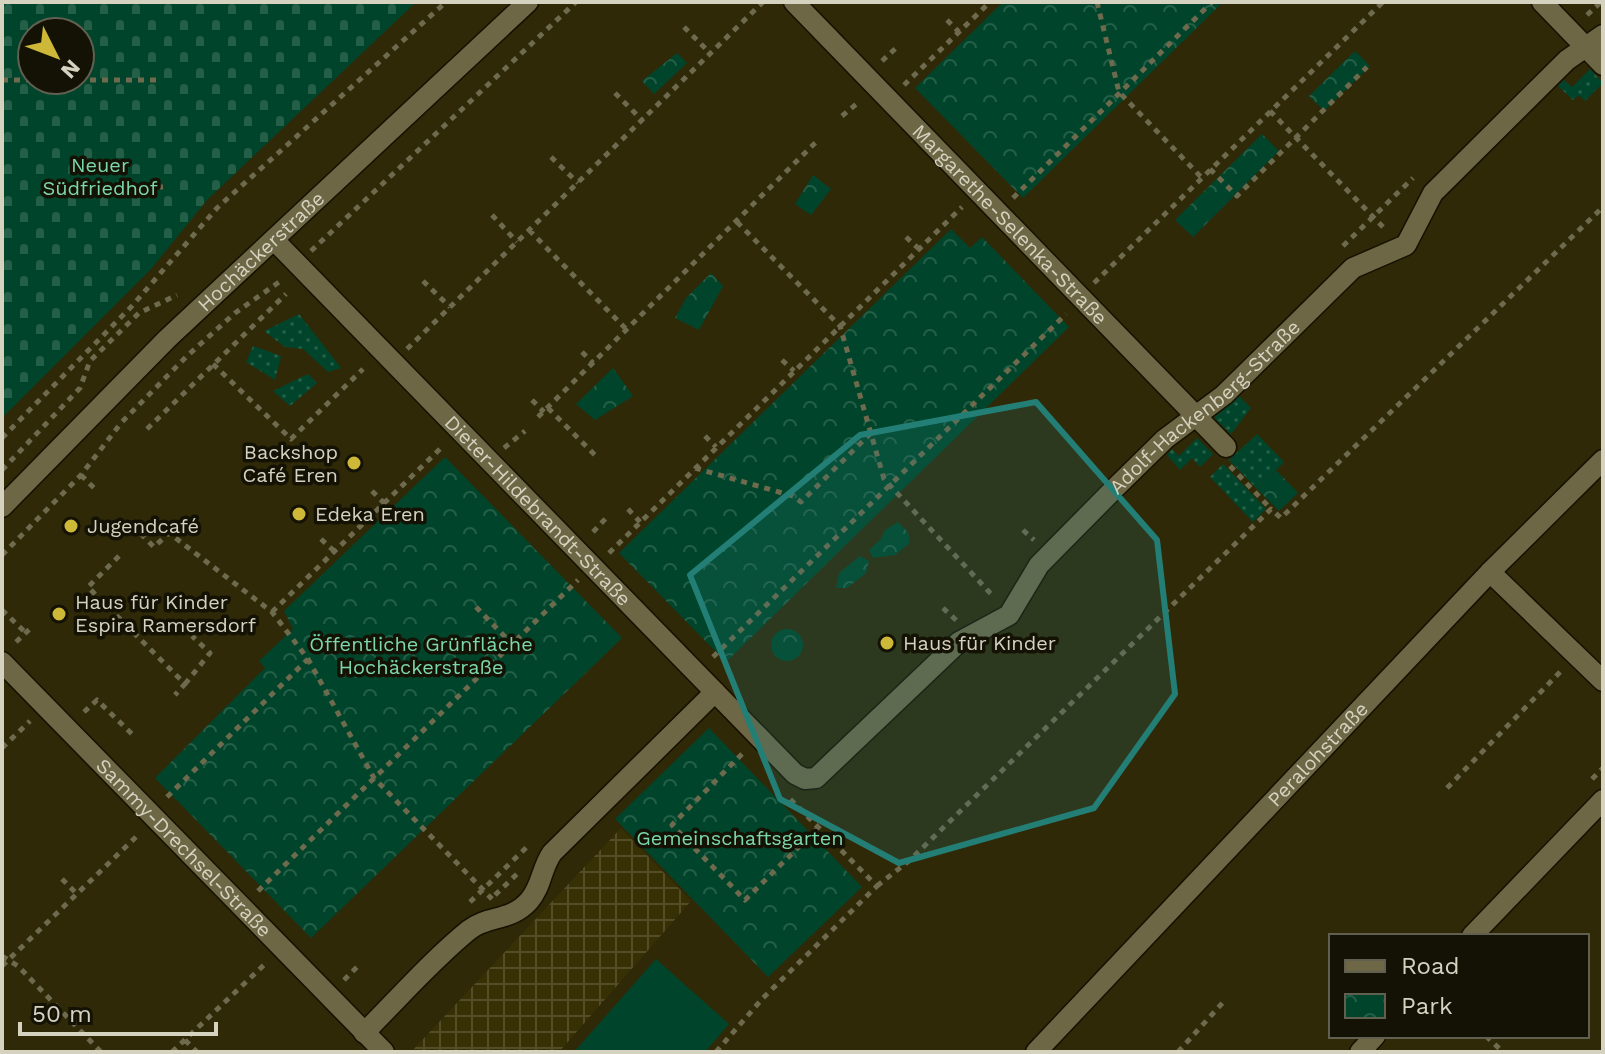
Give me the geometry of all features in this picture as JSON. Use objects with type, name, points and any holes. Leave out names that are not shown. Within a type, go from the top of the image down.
[{"type":"street","name":"Hochäckerstraße","points":[[2,507],[162,344],[528,2]]},
{"type":"street","name":"Margarethe-Selenka-Straße","points":[[794,2],[1226,447]]},
{"type":"street","points":[[1542,2],[1595,42],[1603,65]]},
{"type":"street","name":"Adolf-Hackenberg-Straße","points":[[805,779],[826,772],[959,642],[1009,615],[1039,565],[1165,439],[1224,395],[1353,268],[1406,245],[1433,193],[1567,60],[1595,42]]},
{"type":"street","name":"Dieter-Hildebrandt-Straße","points":[[274,240],[795,774],[805,779]]},
{"type":"street","name":"Peralohstraße","points":[[1036,1052],[1490,572],[1603,460]]},
{"type":"street","points":[[1490,572],[1603,681]]},
{"type":"street","name":"Sammy-Drechsel-Straße","points":[[2,662],[384,1052]]},
{"type":"street","points":[[364,1033],[466,919],[509,917],[540,887],[542,868],[552,853],[715,692]]},
{"type":"street","points":[[1474,934],[1603,800]]},
{"type":"path","points":[[2,438],[132,306],[217,208],[446,2]]},
{"type":"path","points":[[315,247],[576,2]]},
{"type":"path","points":[[394,361],[763,2]]},
{"type":"path","points":[[889,100],[990,2]]},
{"type":"path","points":[[1097,2],[1119,92],[1202,178]]},
{"type":"path","points":[[998,212],[1212,2]]},
{"type":"path","points":[[713,657],[1383,2]]},
{"type":"path","points":[[947,20],[959,32]]},
{"type":"path","points":[[684,27],[711,54]]},
{"type":"path","points":[[882,61],[897,47]]},
{"type":"path","points":[[1210,169],[1237,196],[1367,67]]},
{"type":"path","points":[[96,80],[160,80]]},
{"type":"path","points":[[615,93],[643,121]]},
{"type":"path","points":[[1270,111],[1383,227],[1390,219]]},
{"type":"path","points":[[543,412],[816,142]]},
{"type":"path","points":[[551,157],[578,183]]},
{"type":"path","points":[[1339,250],[1414,177]]},
{"type":"path","points":[[52,190],[163,187]]},
{"type":"path","points":[[594,567],[978,191]]},
{"type":"path","points":[[1226,447],[1221,456],[1281,518],[1603,207]]},
{"type":"path","points":[[492,215],[517,242]]},
{"type":"path","points":[[737,222],[840,326],[884,479],[992,595]]},
{"type":"path","points":[[529,230],[627,330]]},
{"type":"path","points":[[906,237],[919,249]]},
{"type":"path","points":[[423,281],[450,307]]},
{"type":"path","points":[[2,555],[81,475],[121,423],[186,357],[235,313],[278,285]]},
{"type":"path","points":[[147,429],[286,294]]},
{"type":"path","points":[[2,470],[80,388],[90,361],[139,313]]},
{"type":"path","points":[[582,352],[593,363]]},
{"type":"path","points":[[782,360],[794,371]]},
{"type":"path","points":[[213,364],[291,439],[363,369]]},
{"type":"path","points":[[532,400],[595,455]]},
{"type":"path","points":[[272,612],[459,431]]},
{"type":"path","points":[[694,468],[793,496],[801,502],[872,432]]},
{"type":"path","points":[[705,436],[716,447]]},
{"type":"path","points":[[81,475],[98,492]]},
{"type":"path","points":[[372,491],[384,503]]},
{"type":"path","points":[[628,509],[640,522]]},
{"type":"path","points":[[716,1052],[763,998],[877,886],[910,860],[1271,509]]},
{"type":"path","points":[[593,532],[607,517]]},
{"type":"path","points":[[132,525],[154,547],[169,533],[272,612],[308,659],[374,778],[509,917]]},
{"type":"path","points":[[321,539],[334,551]]},
{"type":"path","points":[[119,556],[88,587],[185,684]]},
{"type":"path","points":[[257,891],[568,589]]},
{"type":"path","points":[[476,607],[512,644]]},
{"type":"path","points":[[2,610],[26,633]]},
{"type":"path","points":[[16,642],[32,627]]},
{"type":"path","points":[[175,695],[210,653],[192,636]]},
{"type":"path","points":[[1447,788],[1576,655]]},
{"type":"path","points":[[167,797],[308,659]]},
{"type":"path","points":[[84,712],[97,700],[134,736]]},
{"type":"path","points":[[2,748],[45,706]]},
{"type":"path","points":[[742,754],[672,825],[745,900],[819,827]]},
{"type":"path","points":[[788,797],[877,886]]},
{"type":"path","points":[[101,1052],[18,966],[4,961],[138,835]]},
{"type":"path","points":[[466,919],[483,889],[534,840]]},
{"type":"path","points":[[466,919],[476,915],[533,862],[552,853]]},
{"type":"path","points":[[62,879],[77,894]]},
{"type":"path","points":[[172,1052],[264,965]]},
{"type":"path","points":[[344,980],[357,967]]},
{"type":"path","points":[[1178,1052],[1226,999]]},
{"type":"path","points":[[1488,1038],[1503,1052]]},
{"type":"path","points":[[185,1040],[197,1052]]},
{"type":"highlighted area","points":[[1036,402],[1157,540],[1175,694],[1094,808],[899,863],[780,799],[690,575],[860,435]]},
{"type":"shaded area","points":[[621,828],[691,901],[559,1052],[411,1052]]},
{"type":"green space","name":"Neuer Südfriedhof","points":[[2,2],[416,2],[207,200],[151,269],[2,418]]},
{"type":"green space","points":[[1003,2],[1223,2],[1023,198],[915,88]]},
{"type":"green space","points":[[1355,51],[1370,66],[1324,111],[1309,96]]},
{"type":"green space","points":[[677,53],[687,63],[654,94],[642,81]]},
{"type":"green space","points":[[1590,69],[1603,83],[1585,101],[1579,95],[1573,100],[1558,86],[1564,80],[1572,87]]},
{"type":"green space","points":[[1262,134],[1279,151],[1193,237],[1175,220]]},
{"type":"green space","points":[[813,175],[831,189],[811,215],[795,204]]},
{"type":"green space","points":[[951,229],[970,248],[982,237],[1069,327],[726,662],[619,553]]},
{"type":"green space","points":[[711,273],[723,286],[699,330],[675,318],[686,298]]},
{"type":"green space","points":[[299,314],[341,368],[328,372],[303,349],[285,347],[264,331]]},
{"type":"green space","points":[[253,346],[281,356],[275,380],[246,362]]},
{"type":"green space","points":[[613,368],[633,396],[595,420],[576,404]]},
{"type":"green space","points":[[308,374],[317,383],[290,406],[273,391]]},
{"type":"green space","points":[[1237,394],[1251,408],[1231,434],[1214,418]]},
{"type":"green space","points":[[1257,434],[1284,462],[1257,489],[1229,460]]},
{"type":"green space","points":[[1197,438],[1213,454],[1200,467],[1192,458],[1180,470],[1167,455],[1172,449],[1179,456]]},
{"type":"green space","name":"Öffentliche Grünfläche Hochäckerstraße","points":[[445,457],[622,638],[311,938],[155,778],[265,668],[259,661],[293,629],[284,611]]},
{"type":"green space","points":[[1223,464],[1266,509],[1253,522],[1210,477]]},
{"type":"green space","points":[[1276,470],[1298,493],[1279,511],[1257,489]]},
{"type":"green space","points":[[898,522],[908,532],[910,543],[895,555],[873,558],[869,550],[881,539],[885,530]]},
{"type":"green space","points":[[860,556],[869,561],[866,573],[847,588],[836,588],[839,573]]},
{"type":"green space","points":[[787,629],[798,634],[803,645],[798,656],[787,661],[776,656],[771,645],[776,634]]},
{"type":"green space","name":"Gemeinschaftsgarten","points":[[709,728],[862,887],[768,977],[615,819]]},
{"type":"green space","points":[[656,959],[729,1024],[705,1052],[574,1052]]},
{"type":"place","name":"Backshop Café Eren","points":[[354,463]]},
{"type":"place","name":"Edeka Eren","points":[[299,514]]},
{"type":"place","name":"Jugendcafé","points":[[71,526]]},
{"type":"place","name":"Haus für Kinder Espira Ramersdorf","points":[[59,614]]},
{"type":"place","name":"Haus für Kinder","points":[[887,643]]}]
